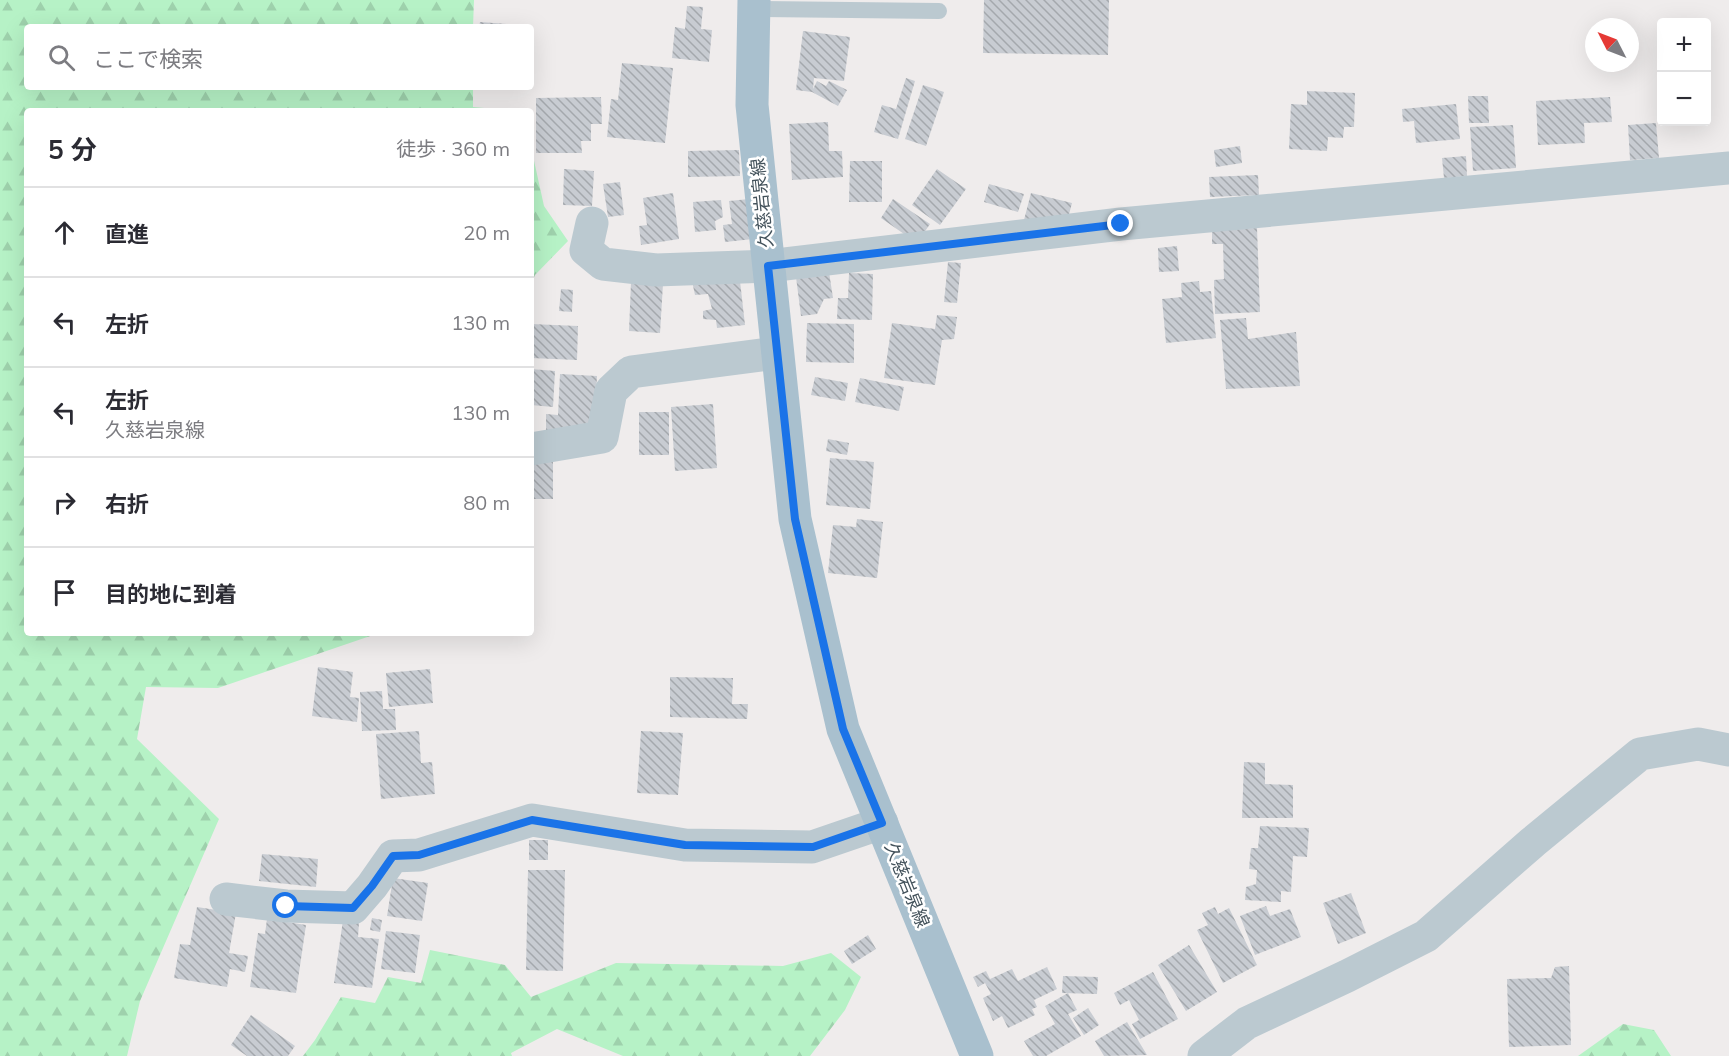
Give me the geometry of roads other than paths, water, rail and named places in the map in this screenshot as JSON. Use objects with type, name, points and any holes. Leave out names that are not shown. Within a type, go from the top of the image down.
[{"type":"main road","name":"久慈岩泉線","points":[[754,5],[752,105],[795,519],[843,729],[977,1056]]},
{"type":"street","points":[[592,222],[586,250],[603,264],[656,270],[768,266],[1121,224],[1729,168]]},
{"type":"street","points":[[534,448],[603,437],[611,391],[631,372],[777,353]]},
{"type":"street","points":[[1204,1056],[1247,1023],[1426,936],[1533,842],[1640,754],[1698,744],[1729,750]]},
{"type":"street","points":[[226,899],[286,906],[353,908],[393,856],[419,855],[532,820],[685,845],[813,847],[882,823]]},
{"type":"lane","points":[[754,5],[939,11]]}]
